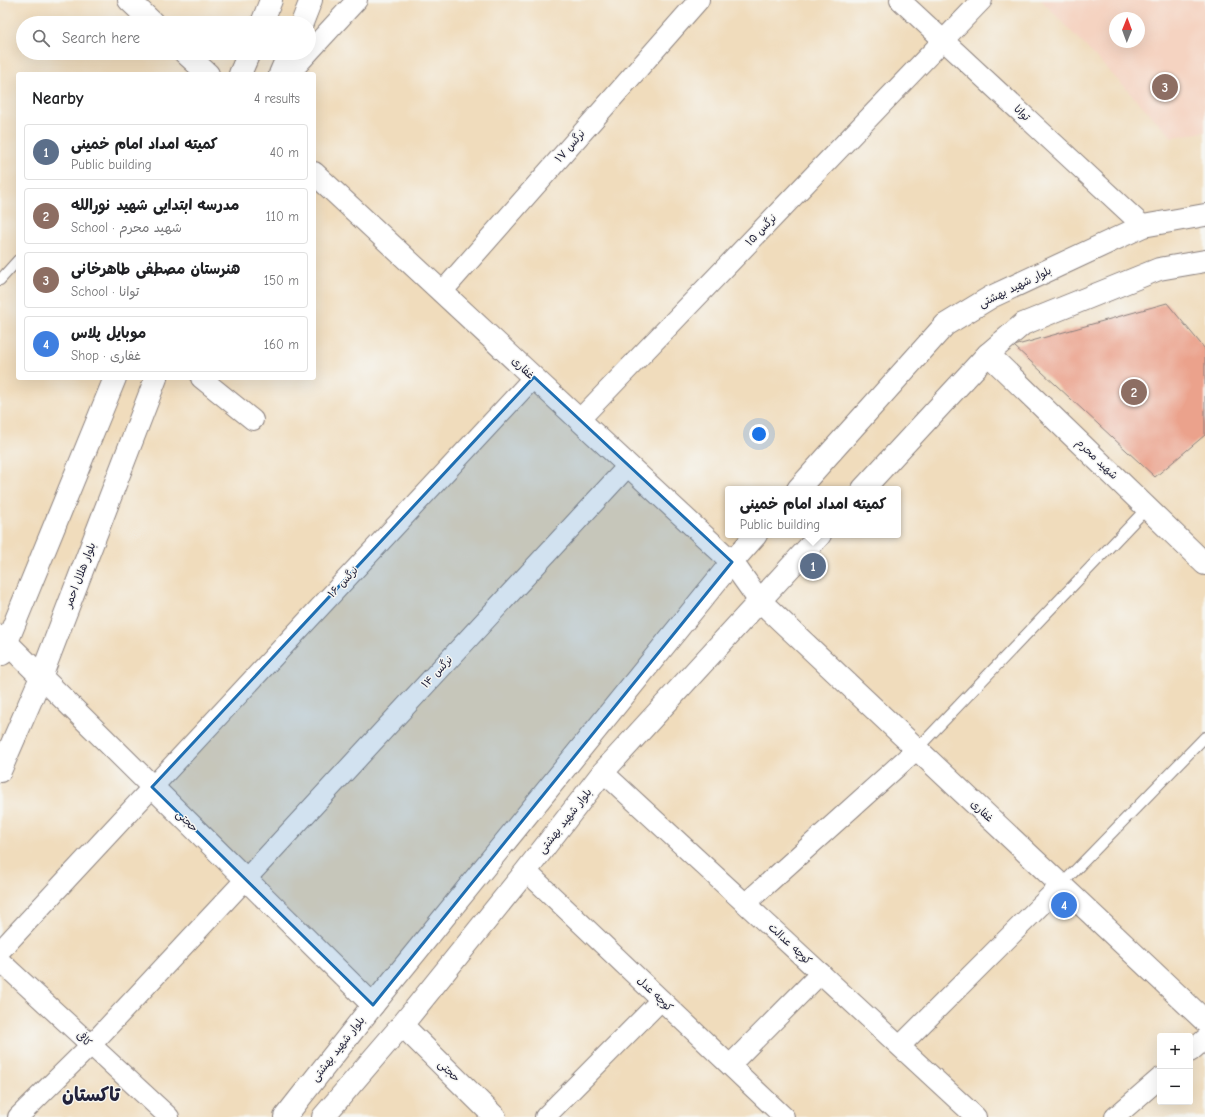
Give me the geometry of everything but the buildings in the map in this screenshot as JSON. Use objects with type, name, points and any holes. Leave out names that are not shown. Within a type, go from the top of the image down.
[{"type":"street","points":[[265,16],[271,0]]},
{"type":"street","points":[[305,16],[311,0]]},
{"type":"street","points":[[316,44],[357,0]]},
{"type":"street","name":"نرگس ۱۷","points":[[442,292],[699,0]]},
{"type":"street","name":"توانا","points":[[900,0],[1143,226]]},
{"type":"street","name":"نرگس ۱۵","points":[[579,420],[982,0]]},
{"type":"street","points":[[131,1],[146,16]]},
{"type":"street","points":[[241,72],[246,60]]},
{"type":"street","points":[[281,72],[286,60]]},
{"type":"street","points":[[291,72],[302,60]]},
{"type":"street","name":"غفاری","points":[[316,175],[732,562],[760,600],[1061,885],[1204,1017]]},
{"type":"street","name":"بلوار شهید بهشتی","points":[[801,486],[946,325],[991,296],[1143,226],[1205,215]]},
{"type":"street","points":[[866,486],[988,354],[1023,324],[1159,269],[1205,262]]},
{"type":"street","name":"شهید محرم","points":[[988,354],[1205,564]]},
{"type":"street","name":"نرگس ۱۶","points":[[0,951],[534,377]]},
{"type":"street","points":[[2,646],[114,380]]},
{"type":"street","name":"بلوار هلال احمر","points":[[0,771],[41,677],[155,380]]},
{"type":"street","points":[[203,380],[253,420]]},
{"type":"street","name":"نرگس ۱۴","points":[[18,1117],[91,1045],[628,466]]},
{"type":"street","name":"بلوار شهید بهشتی","points":[[285,1117],[373,1005],[732,562],[753,538]]},
{"type":"street","name":"بلوار شهید بهشتی","points":[[323,1117],[402,1025],[604,772],[817,538]]},
{"type":"street","name":"حجتی","points":[[2,646],[41,677],[373,1005]]},
{"type":"street","points":[[746,903],[917,749]]},
{"type":"street","name":"کوچه عدالت","points":[[604,772],[976,1117]]},
{"type":"street","name":"کوچه عدل","points":[[526,871],[784,1117]]},
{"type":"street","points":[[900,1046],[1061,885]]},
{"type":"street","name":"کافی","points":[[0,961],[169,1117]]},
{"type":"street","points":[[730,1065],[820,972]]},
{"type":"street","points":[[545,1117],[661,1000]]},
{"type":"street","name":"حجتی","points":[[402,1025],[495,1117]]},
{"type":"street","points":[[1193,1049],[1205,1039]]},
{"type":"street","points":[[1116,1117],[1157,1081]]},
{"type":"lane","points":[[0,280],[16,262]]},
{"type":"lane","points":[[917,749],[1147,508]]},
{"type":"lane","points":[[1061,885],[1205,737]]},
{"type":"highlighted area","points":[[534,377],[732,562],[373,1005],[152,787]]},
{"type":"shaded area","points":[[1041,0],[1205,0],[1205,132],[1172,137]]},
{"type":"place","name":"هنرستان مصطفی طاهرخانی","points":[[1165,87]]},
{"type":"place","name":"مدرسه ابتدایی شهید نورالله","points":[[1134,392]]},
{"type":"place","name":"کمیته امداد امام خمینی","points":[[813,566]]},
{"type":"place","name":"موبایل پلاس","points":[[1064,905]]},
{"type":"district","name":"تاکستان","points":[[91,1095]]}]
